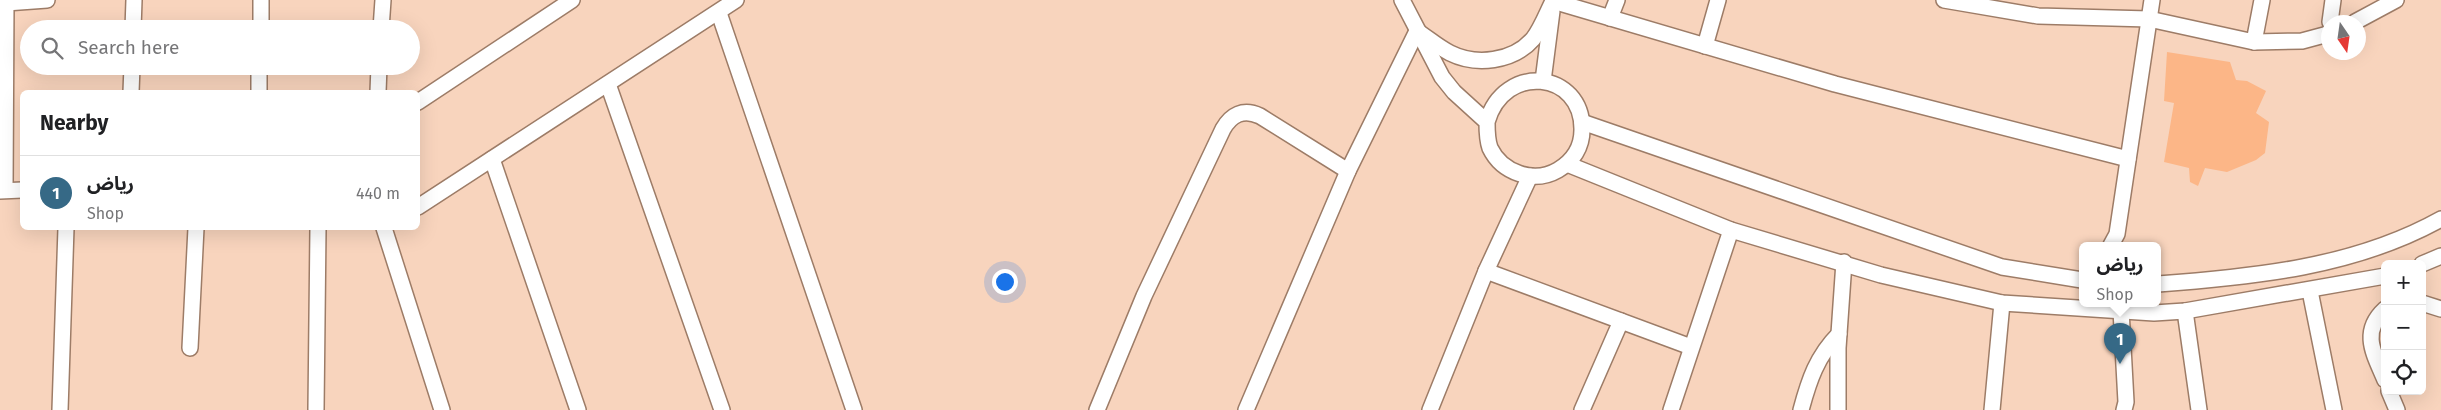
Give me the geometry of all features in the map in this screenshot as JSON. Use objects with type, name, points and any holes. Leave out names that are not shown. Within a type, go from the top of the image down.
[{"type":"street","points":[[20,190],[3,191],[6,2],[47,0]]},
{"type":"street","points":[[133,20],[134,0]]},
{"type":"street","points":[[261,20],[262,0]]},
{"type":"street","points":[[382,20],[383,0]]},
{"type":"street","points":[[420,101],[572,0]]},
{"type":"street","points":[[420,206],[736,0]]},
{"type":"street","points":[[1402,0],[1442,78],[1454,92],[1487,122]]},
{"type":"street","points":[[1610,18],[1617,0]]},
{"type":"street","points":[[1705,46],[1718,0]]},
{"type":"street","points":[[1944,0],[2038,16],[2149,18],[2254,42],[2302,41],[2321,33]]},
{"type":"street","points":[[2117,241],[2152,0]]},
{"type":"street","points":[[2254,42],[2262,0]]},
{"type":"street","points":[[2330,15],[2333,0]]},
{"type":"street","points":[[2366,16],[2396,0]]},
{"type":"street","points":[[1418,31],[1450,53],[1466,59],[1484,61],[1502,58],[1519,50],[1533,39],[1553,1]]},
{"type":"street","points":[[1553,1],[1835,84],[2128,159]]},
{"type":"street","points":[[1543,81],[1553,1]]},
{"type":"street","points":[[719,12],[854,410]]},
{"type":"street","points":[[1246,410],[1348,171],[1418,31]]},
{"type":"street","points":[[131,90],[132,75]]},
{"type":"street","points":[[259,75],[259,90]]},
{"type":"street","points":[[378,90],[379,75]]},
{"type":"street","points":[[1543,81],[1557,86],[1569,95],[1578,107],[1582,122],[1579,147],[1567,164],[1556,172],[1530,176],[1511,170],[1497,158],[1490,147],[1487,122],[1490,109],[1506,90],[1518,84],[1543,81]]},
{"type":"street","points":[[608,84],[722,410]]},
{"type":"street","points":[[1097,410],[1144,296],[1223,130],[1232,118],[1245,112],[1260,116],[1348,171]]},
{"type":"street","points":[[1582,122],[2002,267],[2079,277]]},
{"type":"street","points":[[492,159],[578,410]]},
{"type":"street","points":[[1567,164],[1732,230],[1844,262],[1881,275],[2002,302],[2154,312],[2185,310],[2381,277]]},
{"type":"street","points":[[1430,410],[1486,270],[1530,176]]},
{"type":"street","points":[[2161,284],[2240,277],[2320,263],[2398,238],[2441,219]]},
{"type":"street","points":[[60,410],[66,230]]},
{"type":"street","points":[[190,348],[196,230]]},
{"type":"street","points":[[316,409],[318,230]]},
{"type":"street","points":[[384,230],[442,410]]},
{"type":"street","points":[[1671,410],[1732,230]]},
{"type":"street","points":[[2426,262],[2441,256]]},
{"type":"street","points":[[1838,410],[1839,334],[1844,262]]},
{"type":"street","points":[[1486,270],[1691,347]]},
{"type":"street","points":[[2310,290],[2334,410]]},
{"type":"street","points":[[1996,409],[2002,302]]},
{"type":"street","points":[[2426,304],[2441,309]]},
{"type":"street","points":[[2121,310],[2126,402],[2124,410]]},
{"type":"street","points":[[2185,310],[2199,410]]},
{"type":"street","points":[[2381,312],[2376,316],[2371,328],[2374,354],[2381,371]]},
{"type":"street","points":[[1582,410],[1621,321]]},
{"type":"street","points":[[1801,410],[1817,361],[1826,346],[1839,334]]},
{"type":"street","points":[[2391,395],[2397,410]]},
{"type":"shaded area","points":[[2167,52],[2230,62],[2236,80],[2247,81],[2266,91],[2256,113],[2269,122],[2265,153],[2256,160],[2227,172],[2205,168],[2198,186],[2190,182],[2189,168],[2164,162],[2174,103],[2164,101]]},
{"type":"place","name":"رياض","points":[[2120,364]]}]
